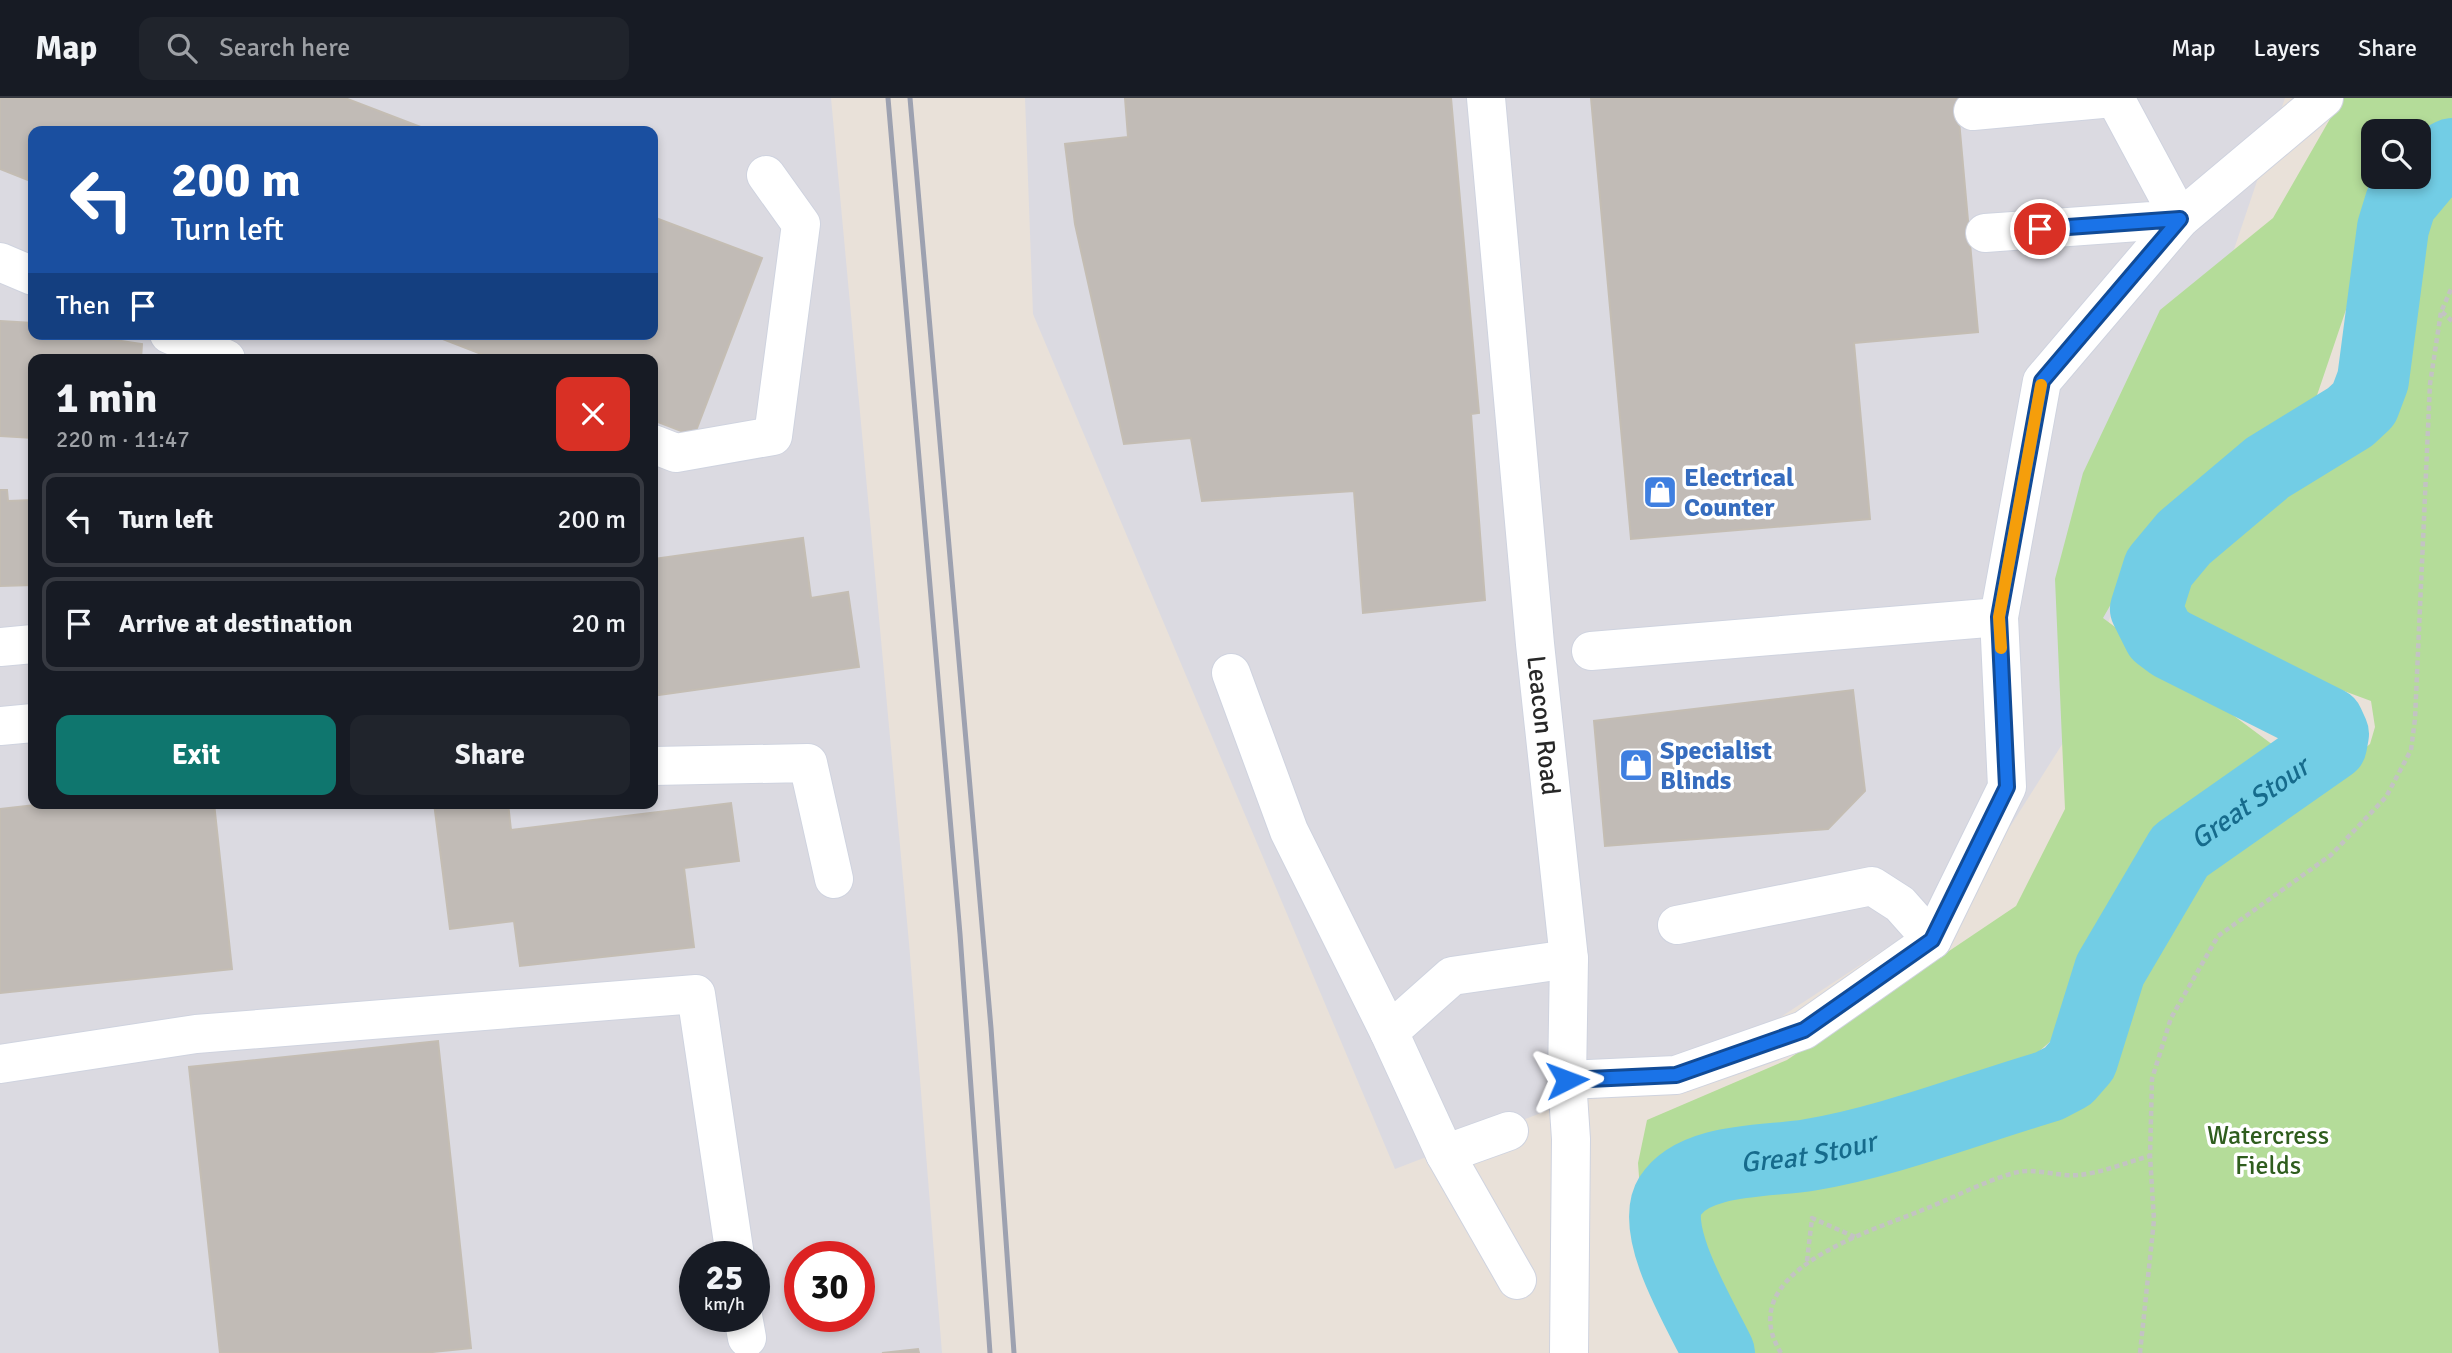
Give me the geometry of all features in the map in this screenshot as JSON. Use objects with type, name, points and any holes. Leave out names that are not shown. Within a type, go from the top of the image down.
[{"type":"street","name":"Leacon Road","points":[[1486,98],[1535,644],[1569,959],[1569,1353]]},
{"type":"street","points":[[1973,111],[2114,98],[2180,219]]},
{"type":"street","points":[[1567,1080],[1676,1075],[1804,1030],[1932,940],[2007,787],[1999,617],[2042,381],[2180,219],[2324,98]]},
{"type":"street","points":[[658,446],[676,453],[773,436],[801,224],[766,176]]},
{"type":"street","points":[[1985,233],[2180,219]]},
{"type":"street","points":[[0,262],[28,274]]},
{"type":"street","points":[[183,340],[215,354]]},
{"type":"street","points":[[1591,650],[1999,617]]},
{"type":"street","points":[[0,647],[28,644]]},
{"type":"street","points":[[1231,673],[1289,831],[1389,1032],[1445,1154],[1517,1280]]},
{"type":"street","points":[[0,726],[28,723]]},
{"type":"street","points":[[658,766],[808,762],[834,879]]},
{"type":"street","points":[[1677,925],[1872,886],[1900,904],[1932,940]]},
{"type":"street","points":[[1389,1032],[1452,976],[1569,959]]},
{"type":"street","points":[[0,1064],[196,1034],[696,994],[733,1241]]},
{"type":"street","points":[[1445,1154],[1510,1131]]},
{"type":"path","points":[[2140,1353],[2154,1220],[2150,1156],[2152,1079],[2171,1018],[2218,936],[2331,855],[2386,797],[2411,750],[2415,719],[2430,384],[2441,312],[2452,286]]},
{"type":"path","points":[[2441,312],[2452,321]]},
{"type":"path","points":[[1781,1353],[1771,1324],[1773,1302],[1782,1286],[1807,1261],[1856,1237],[2017,1172],[2078,1175],[2150,1156]]},
{"type":"path","points":[[1807,1261],[1812,1218],[1856,1237]]},
{"type":"shaded area","points":[[0,98],[831,98],[909,943],[942,1353],[0,1353]]},
{"type":"shaded area","points":[[1025,98],[2285,98],[2073,727],[1967,895],[1767,1026],[1395,1169],[1033,314]]},
{"type":"green space","points":[[2342,98],[2452,98],[2452,119],[2431,132],[2431,119],[2361,119],[2361,189],[2375,189],[2352,292],[2311,413],[2196,482],[2134,564],[2103,618],[2273,745],[2185,812],[2137,856],[2098,932],[2068,1026],[2027,1062],[1911,1105],[1667,1158],[1640,1190],[1638,1163],[1647,1120],[1787,1060],[2016,906],[2065,809],[2055,579],[2083,473],[2160,310],[2273,218]]},
{"type":"green space","name":"Watercress Fields","points":[[2452,177],[2452,1353],[1736,1353],[1686,1249],[1683,1232],[1685,1213],[1692,1201],[1710,1189],[1731,1183],[1778,1188],[1855,1174],[1901,1158],[1949,1148],[2063,1105],[2087,1089],[2099,1078],[2106,1064],[2127,982],[2166,908],[2210,851],[2254,821],[2318,787],[2370,744],[2375,727],[2371,701],[2282,668],[2173,616],[2161,599],[2179,566],[2296,473],[2321,466],[2355,439],[2382,407],[2418,211],[2442,182]]},
{"type":"building","points":[[0,98],[345,98],[418,126],[28,126],[28,180],[0,169]]},
{"type":"building","points":[[1125,98],[1451,98],[1479,413],[1471,414],[1485,600],[1363,613],[1354,491],[1202,501],[1191,438],[1124,444],[1075,224],[1065,144],[1128,137]]},
{"type":"building","points":[[1591,98],[1957,98],[1978,332],[1854,343],[1870,519],[1631,539]]},
{"type":"building","points":[[658,219],[762,258],[694,436],[658,422],[658,354],[481,354],[445,340],[658,340]]},
{"type":"building","points":[[0,321],[28,323],[28,340],[115,340],[142,344],[141,354],[28,354],[28,438],[0,436]]},
{"type":"building","points":[[0,490],[7,490],[8,501],[28,500],[28,585],[0,586]]},
{"type":"building","points":[[803,538],[811,598],[848,592],[859,667],[658,695],[658,558]]},
{"type":"building","points":[[1853,690],[1865,791],[1828,829],[1605,846],[1594,721]]},
{"type":"building","points":[[731,803],[739,861],[684,868],[694,947],[520,966],[514,921],[450,929],[435,809],[509,809],[511,830]]},
{"type":"building","points":[[28,806],[28,809],[215,809],[232,969],[0,993],[0,809]]},
{"type":"building","points":[[438,1041],[471,1348],[423,1353],[220,1353],[189,1067]]},
{"type":"building","points":[[918,1349],[919,1353],[882,1353]]},
{"type":"waterway","name":"Great Stour","points":[[1719,1353],[1680,1275],[1666,1231],[1665,1211],[1670,1196],[1682,1183],[1714,1168],[1809,1155],[1869,1142],[2049,1086],[2068,1076],[2082,1060],[2110,970],[2180,851],[2331,745],[2333,734],[2328,723],[2171,644],[2159,635],[2146,609],[2159,568],[2184,538],[2267,468],[2350,417],[2364,404],[2373,380],[2393,228],[2401,202],[2433,164],[2452,154]]},
{"type":"railway","points":[[888,98],[960,934],[990,1353]]},
{"type":"railway","points":[[910,98],[991,1028],[1014,1353]]},
{"type":"slow traffic","points":[[2001,648],[1999,617],[2041,385]]},
{"type":"place","name":"Electrical Counter","points":[[1660,492]]},
{"type":"place","name":"Specialist Blinds","points":[[1636,765]]},
{"type":"route","points":[[1567,1080],[1676,1075],[1804,1030],[1932,940],[2007,787],[1999,617],[2042,381],[2180,219],[2040,229]]}]
